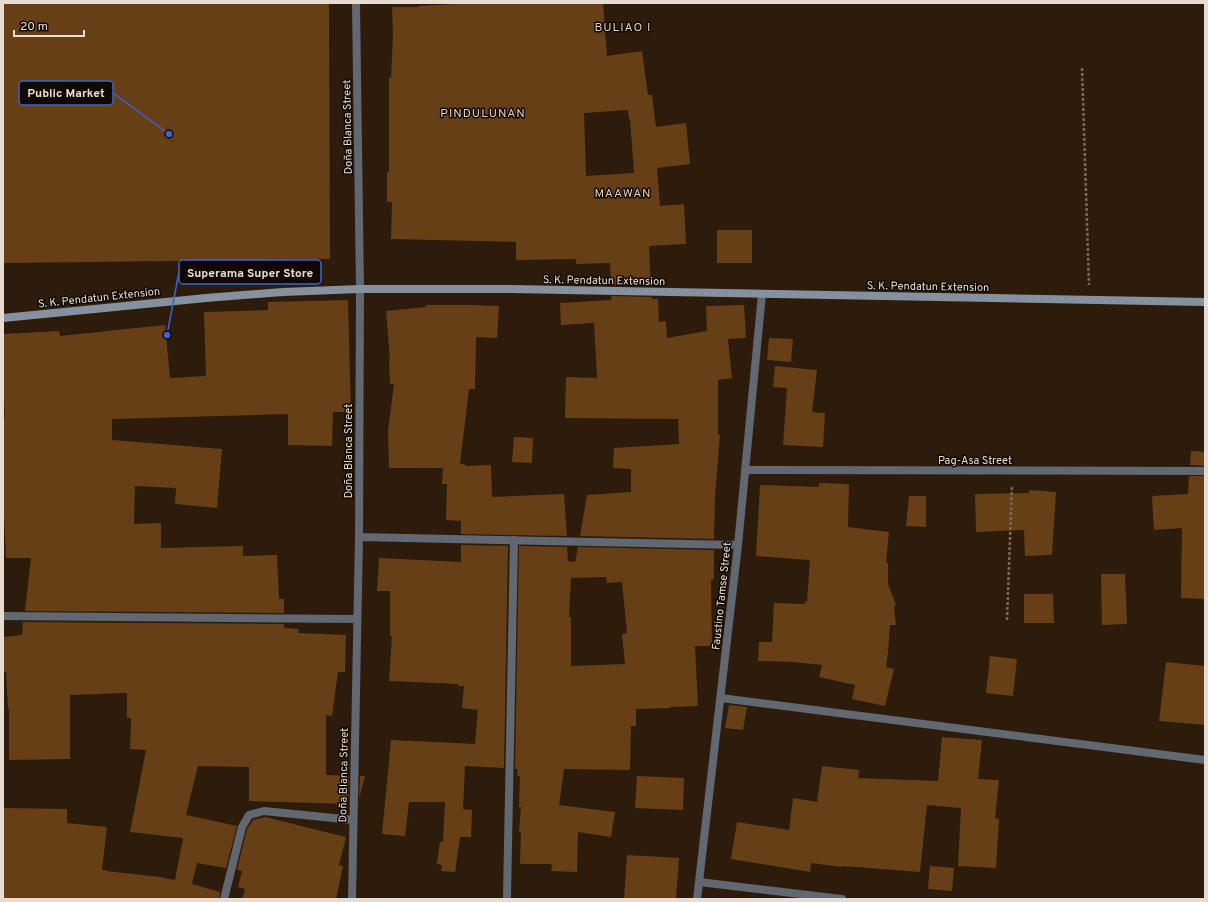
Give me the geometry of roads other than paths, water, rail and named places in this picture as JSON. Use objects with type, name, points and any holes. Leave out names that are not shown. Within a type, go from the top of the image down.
[{"type":"street","name":"Doña Blanca Street","points":[[352,899],[359,537],[360,289],[356,3]]},
{"type":"street","name":"S. K. Pendatun Extension","points":[[3,318],[206,298],[283,292],[360,289],[512,290],[1205,302]]},
{"type":"street","name":"Faustino Tamse Street","points":[[697,899],[738,545],[762,294]]},
{"type":"street","name":"Pag-Asa Street","points":[[745,470],[1205,471]]},
{"type":"street","points":[[359,537],[738,545]]},
{"type":"street","points":[[507,896],[514,540]]},
{"type":"street","points":[[3,616],[357,619]]},
{"type":"street","points":[[721,698],[1205,760]]},
{"type":"street","points":[[224,899],[242,826],[249,815],[264,812],[353,820]]},
{"type":"street","points":[[699,882],[842,899]]},
{"type":"place","name":"Public Market","points":[[169,134]]},
{"type":"place","name":"Superama Super Store","points":[[167,335]]},
{"type":"district","name":"BULIAO I","points":[[623,27]]},
{"type":"district","name":"PINDULUNAN","points":[[483,113]]},
{"type":"district","name":"MAAWAN","points":[[623,193]]}]
